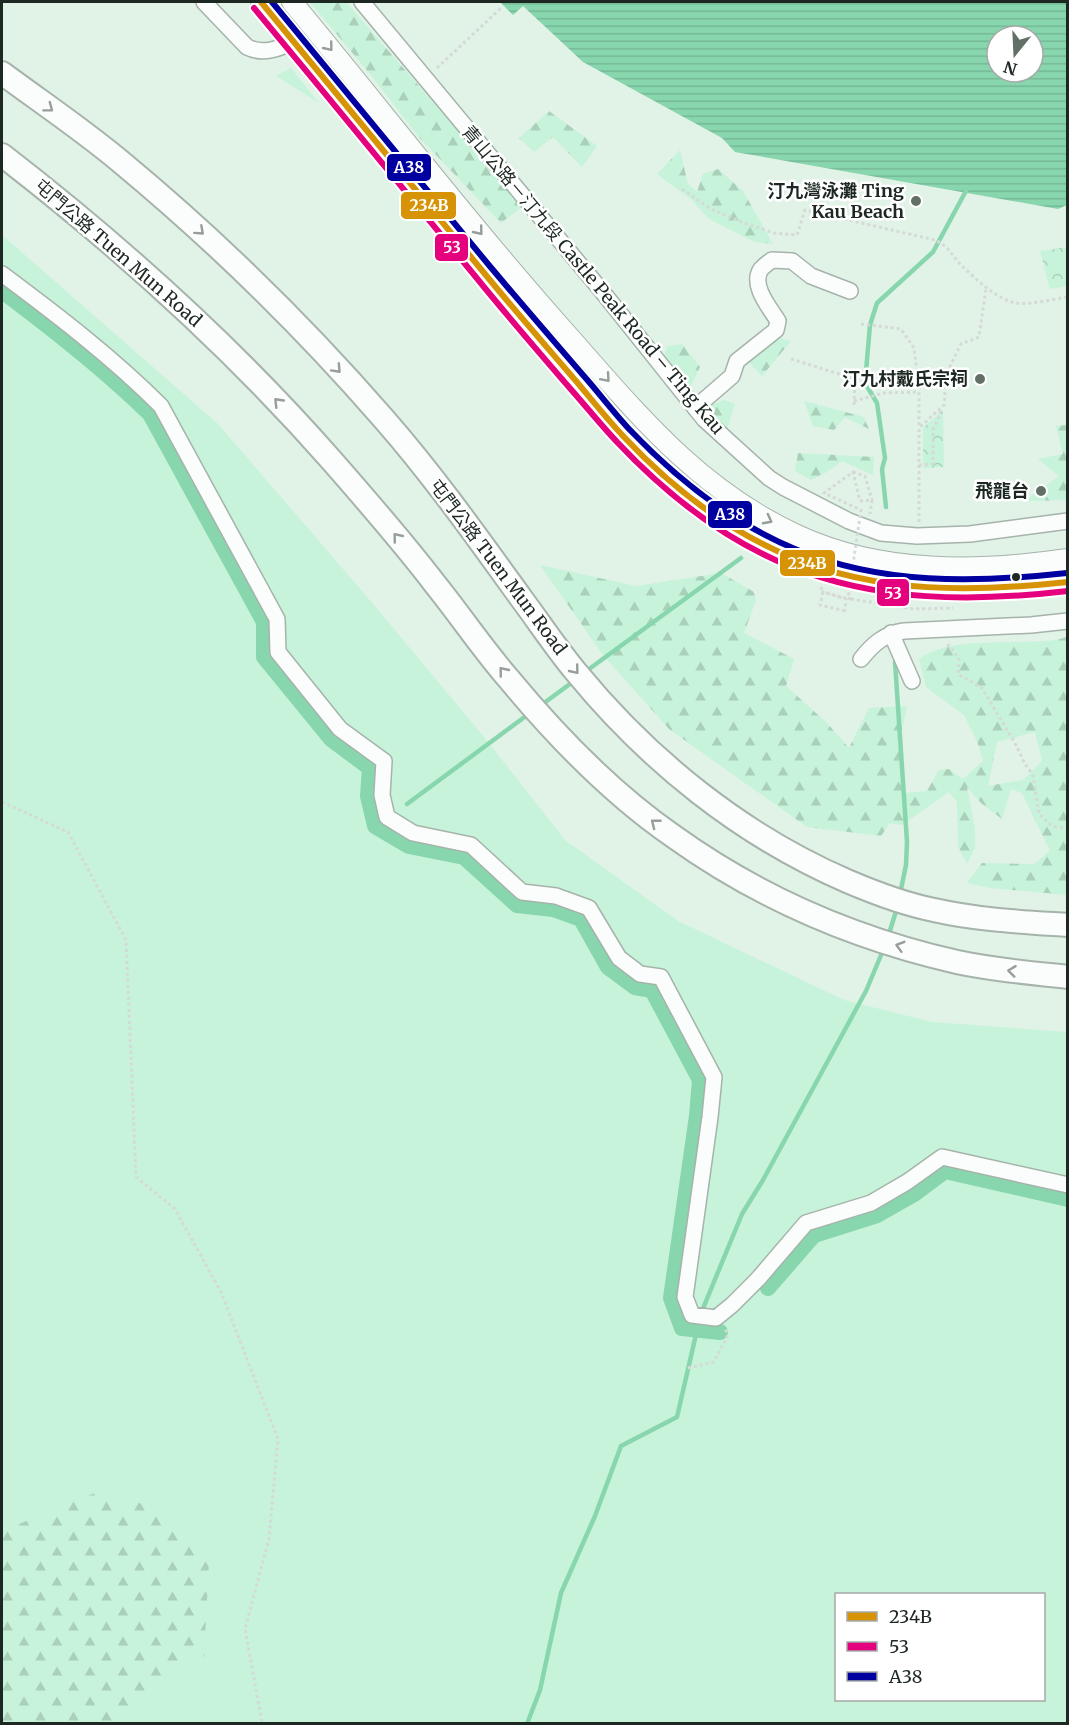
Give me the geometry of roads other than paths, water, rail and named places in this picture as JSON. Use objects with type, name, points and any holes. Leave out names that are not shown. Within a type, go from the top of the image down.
[{"type":"highway","name":"屯門公路 Tuen Mun Road","points":[[2,73],[118,159],[226,254],[296,323],[384,419],[444,492],[574,670],[610,711],[691,788],[736,821],[779,848],[816,867],[886,896],[932,910],[974,917],[1068,925]]},
{"type":"highway","name":"屯門公路 Tuen Mun Road","points":[[2,155],[71,210],[169,294],[234,358],[325,453],[391,529],[507,677],[554,729],[595,772],[671,836],[725,870],[808,914],[859,934],[956,961],[999,969],[1068,977]]},
{"type":"main road","points":[[261,2],[506,301],[631,444],[669,481],[707,511],[745,534],[791,557],[838,573],[894,585],[958,590],[1068,582]]},
{"type":"main road","points":[[292,2],[533,296],[650,428],[685,462],[720,490],[759,516],[798,536],[845,553],[895,564],[963,568],[1068,558]]},
{"type":"street","points":[[204,2],[247,47],[254,51],[269,51],[294,41]]},
{"type":"street","name":"青山公路－汀九段 Castle Peak Road – Ting Kau","points":[[363,2],[601,290],[704,419],[753,465],[783,487],[849,521],[881,533],[917,536],[970,534],[1068,521]]},
{"type":"street","points":[[695,408],[732,376],[737,361],[776,330],[778,321],[757,281],[761,270],[772,260],[792,261],[822,282],[850,291]]},
{"type":"street","points":[[2,274],[133,379],[161,406],[277,619],[278,652],[340,729],[384,761],[382,795],[387,818],[413,833],[471,845],[522,892],[556,896],[589,908],[619,958],[640,974],[661,977],[714,1077],[685,1297],[692,1316],[716,1318],[727,1310],[758,1279],[806,1223],[871,1203],[907,1182],[942,1156],[1068,1185]]},
{"type":"street","points":[[861,659],[874,644],[891,633],[1068,621]]},
{"type":"street","points":[[891,633],[912,681]]},
{"type":"waterway","points":[[886,507],[882,469],[885,458],[877,403],[865,383],[870,325],[877,303],[933,252],[967,189]]},
{"type":"waterway","points":[[2,291],[78,350],[150,414],[264,622],[264,657],[331,739],[370,768],[368,796],[375,826],[409,846],[464,857],[517,905],[553,909],[581,919],[608,967],[635,987],[652,990],[700,1080],[671,1298],[682,1328],[720,1332]]},
{"type":"waterway","points":[[585,672],[741,558]]},
{"type":"waterway","points":[[895,662],[907,842],[906,865],[900,894]]},
{"type":"waterway","points":[[540,706],[574,681]]},
{"type":"waterway","points":[[407,804],[530,713]]},
{"type":"waterway","points":[[888,937],[897,908]]},
{"type":"waterway","points":[[527,1724],[540,1690],[561,1593],[595,1516],[621,1446],[677,1417],[704,1306],[742,1214],[763,1180],[866,991],[884,948]]},
{"type":"waterway","points":[[768,1288],[814,1235],[877,1215],[914,1194],[945,1171],[1068,1199]]},
{"type":"place","name":"汀九灣泳灘 Ting Kau Beach","points":[[916,201]]},
{"type":"place","name":"汀九村戴氏宗祠","points":[[980,379]]},
{"type":"place","name":"飛龍台","points":[[1041,491]]}]
